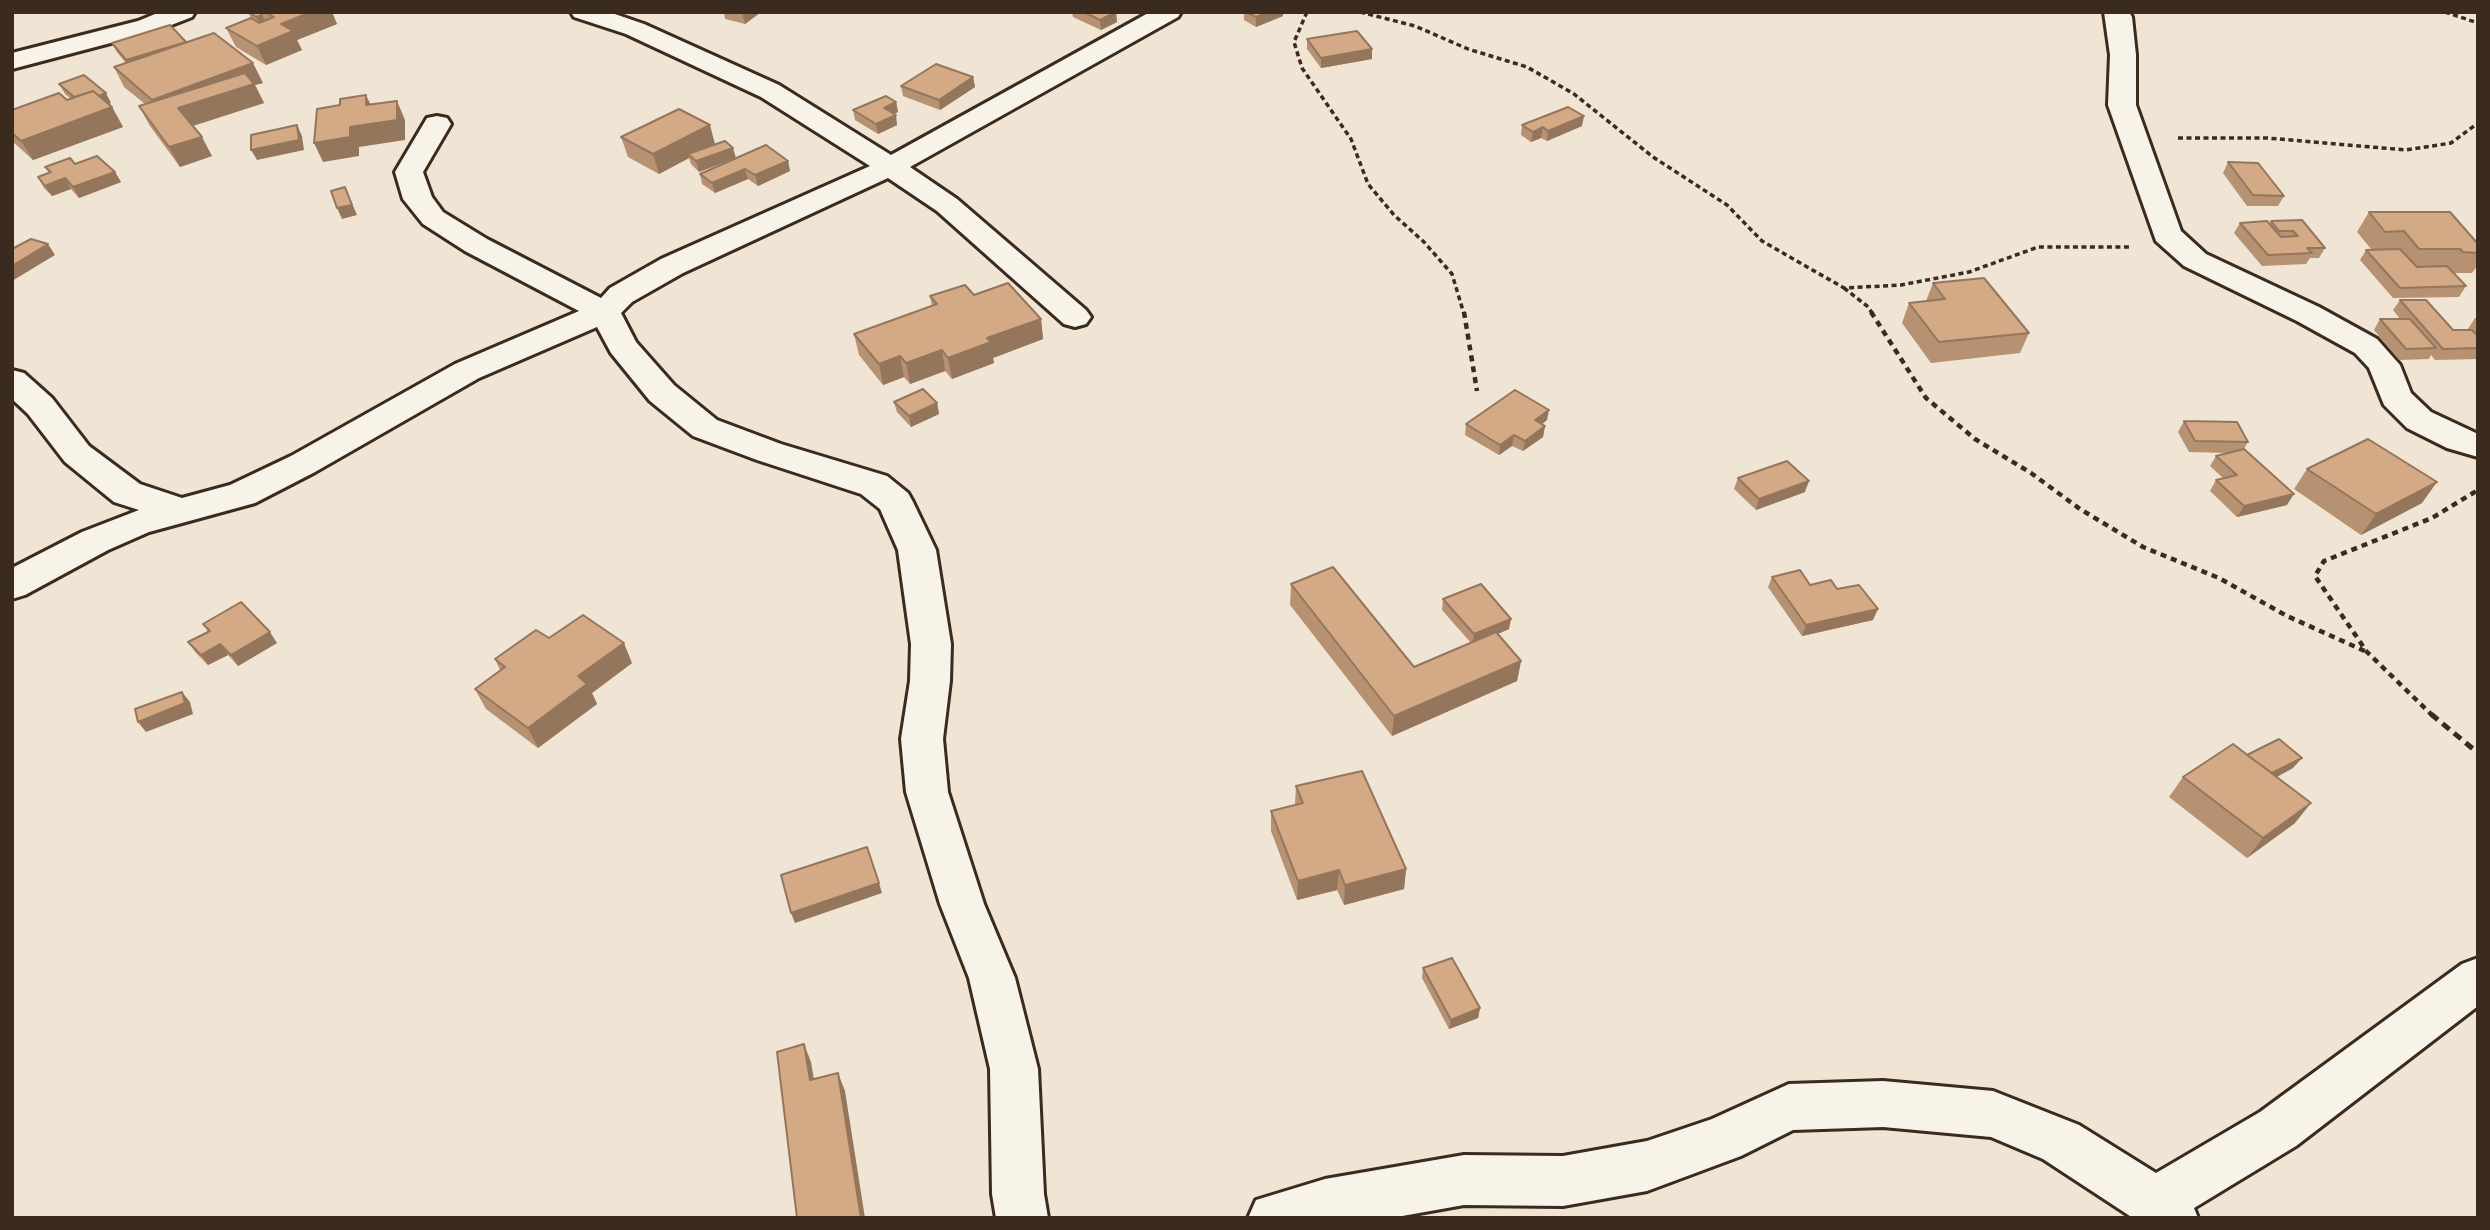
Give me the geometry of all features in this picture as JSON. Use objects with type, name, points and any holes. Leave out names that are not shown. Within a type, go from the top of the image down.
[{"type":"street","points":[[12,61],[147,26],[183,12]]},
{"type":"street","points":[[583,12],[635,29],[770,92],[837,131],[947,205],[1075,317]]},
{"type":"street","points":[[12,585],[95,541],[137,523],[242,494],[303,464],[467,371],[605,312],[621,295],[673,266],[890,167],[1026,89],[1169,12]]},
{"type":"street","points":[[2116,12],[2119,17],[2123,55],[2122,105],[2167,235],[2195,260],[2308,314],[2366,346],[2384,365],[2396,397],[2419,420],[2459,440],[2478,446]]},
{"type":"street","points":[[437,124],[409,172],[418,199],[433,218],[476,245],[605,312],[622,346],[654,384],[705,428],[769,452],[874,485],[895,502],[917,550],[931,644],[930,681],[922,739],[927,792],[962,904],[992,978],[1014,1069],[1018,1194],[1022,1218]]},
{"type":"street","points":[[12,380],[40,406],[77,454],[127,493],[181,511]]},
{"type":"street","points":[[1274,1218],[1325,1203],[1464,1180],[1563,1181],[1647,1166],[1723,1139],[1789,1107],[1883,1104],[1993,1114],[2061,1142],[2164,1210],[2278,1129],[2478,979]]},
{"type":"path","points":[[1307,12],[1294,42],[1302,68],[1351,139],[1368,184],[1394,215],[1424,242],[1452,274],[1468,326],[1477,391]]},
{"type":"path","points":[[1360,12],[1415,26],[1468,49],[1527,67],[1574,94],[1653,157],[1727,205],[1762,241],[1844,288],[1867,306],[1926,398],[1975,439],[2031,473],[2080,509],[2143,547],[2219,578],[2287,616],[2367,652]]},
{"type":"path","points":[[2445,12],[2478,23]]},
{"type":"path","points":[[2134,142],[2184,138],[2267,138],[2406,150],[2451,143],[2478,122]]},
{"type":"path","points":[[1844,288],[1901,285],[1969,272],[2038,247],[2127,248],[2167,235]]},
{"type":"path","points":[[2478,490],[2432,518],[2324,561],[2315,576],[2367,652],[2422,706],[2478,753]]},
{"type":"building","points":[[249,12],[261,12],[262,15],[256,17]]},
{"type":"building","points":[[265,12],[311,12],[281,24],[293,31],[257,46],[226,28],[251,18],[259,23],[274,17]]},
{"type":"building","points":[[1084,12],[1116,12],[1100,20]]},
{"type":"building","points":[[1247,12],[1269,12],[1256,17]]},
{"type":"building","points":[[170,25],[186,42],[126,60],[112,43]]},
{"type":"building","points":[[1357,31],[1372,49],[1321,58],[1307,39]]},
{"type":"building","points":[[214,33],[253,63],[152,100],[114,67]]},
{"type":"building","points":[[936,64],[973,77],[939,100],[901,86]]},
{"type":"building","points":[[245,73],[254,84],[178,108],[202,137],[169,147],[139,106]]},
{"type":"building","points":[[84,75],[106,93],[99,96],[93,91],[74,97],[59,84]]},
{"type":"building","points":[[93,91],[112,107],[21,141],[12,133],[12,110],[59,93],[67,100]]},
{"type":"building","points":[[366,95],[366,105],[397,101],[397,120],[350,127],[350,137],[314,143],[317,109],[340,105],[340,99]]},
{"type":"building","points":[[886,96],[896,102],[884,108],[896,115],[876,124],[853,110]]},
{"type":"building","points":[[1568,107],[1584,116],[1548,131],[1543,127],[1533,132],[1522,125]]},
{"type":"building","points":[[679,109],[710,125],[653,154],[621,137]]},
{"type":"building","points":[[297,125],[299,140],[251,150],[251,135]]},
{"type":"building","points":[[725,141],[733,148],[696,161],[688,154]]},
{"type":"building","points":[[766,145],[788,161],[755,175],[745,169],[712,183],[700,174]]},
{"type":"building","points":[[97,156],[115,172],[73,187],[65,178],[45,186],[38,177],[51,172],[45,167],[70,158],[75,164]]},
{"type":"building","points":[[2228,162],[2258,163],[2284,196],[2253,195]]},
{"type":"building","points":[[345,187],[352,205],[337,208],[331,191]]},
{"type":"building","points":[[2369,212],[2450,212],[2478,244],[2478,253],[2463,252],[2460,249],[2419,249],[2404,231],[2385,232]]},
{"type":"building","points":[[2302,220],[2325,248],[2307,248],[2312,253],[2268,255],[2240,223],[2267,221],[2281,237],[2298,236],[2293,231],[2279,231],[2271,221]]},
{"type":"building","points":[[31,239],[48,244],[12,266],[12,249]]},
{"type":"building","points":[[2400,249],[2417,267],[2447,266],[2466,286],[2400,288],[2366,250]]},
{"type":"building","points":[[1984,278],[2029,333],[1939,342],[1909,303],[1945,299],[1933,283]]},
{"type":"building","points":[[1008,283],[1041,319],[987,338],[991,342],[948,358],[942,350],[906,363],[900,356],[879,364],[854,334],[937,304],[930,296],[965,285],[974,295]]},
{"type":"building","points":[[2400,300],[2426,300],[2453,330],[2472,330],[2478,336],[2478,348],[2443,349]]},
{"type":"building","points":[[2380,319],[2410,319],[2436,348],[2406,349]]},
{"type":"building","points":[[923,389],[937,403],[909,416],[894,402]]},
{"type":"building","points":[[1515,390],[1549,410],[1535,420],[1545,426],[1525,441],[1514,435],[1500,445],[1466,424]]},
{"type":"building","points":[[2184,421],[2237,422],[2248,442],[2195,441]]},
{"type":"building","points":[[2368,439],[2437,482],[2376,514],[2307,469]]},
{"type":"building","points":[[2244,449],[2294,494],[2244,506],[2216,480],[2237,475],[2216,456]]},
{"type":"building","points":[[1787,461],[1809,481],[1759,499],[1738,478]]},
{"type":"building","points":[[1333,567],[1414,667],[1496,632],[1521,661],[1394,716],[1291,584]]},
{"type":"building","points":[[1800,570],[1810,585],[1831,580],[1837,589],[1859,585],[1878,609],[1806,625],[1772,577]]},
{"type":"building","points":[[1481,584],[1511,619],[1474,634],[1443,599]]},
{"type":"building","points":[[241,602],[270,632],[231,655],[220,644],[201,655],[188,642],[210,631],[203,624]]},
{"type":"building","points":[[583,615],[624,643],[578,676],[587,684],[528,728],[475,689],[505,667],[495,659],[536,630],[549,638]]},
{"type":"building","points":[[182,692],[185,703],[138,722],[135,709]]},
{"type":"building","points":[[2279,739],[2302,758],[2272,773],[2247,755]]},
{"type":"building","points":[[2233,744],[2311,803],[2263,838],[2183,777]]},
{"type":"building","points":[[1362,771],[1406,869],[1345,885],[1339,870],[1298,881],[1271,811],[1303,803],[1296,786]]},
{"type":"building","points":[[867,847],[879,883],[791,913],[781,875]]},
{"type":"building","points":[[1452,958],[1480,1008],[1451,1020],[1423,968]]},
{"type":"building","points":[[804,1044],[810,1080],[838,1073],[861,1218],[797,1218],[777,1052]]}]
